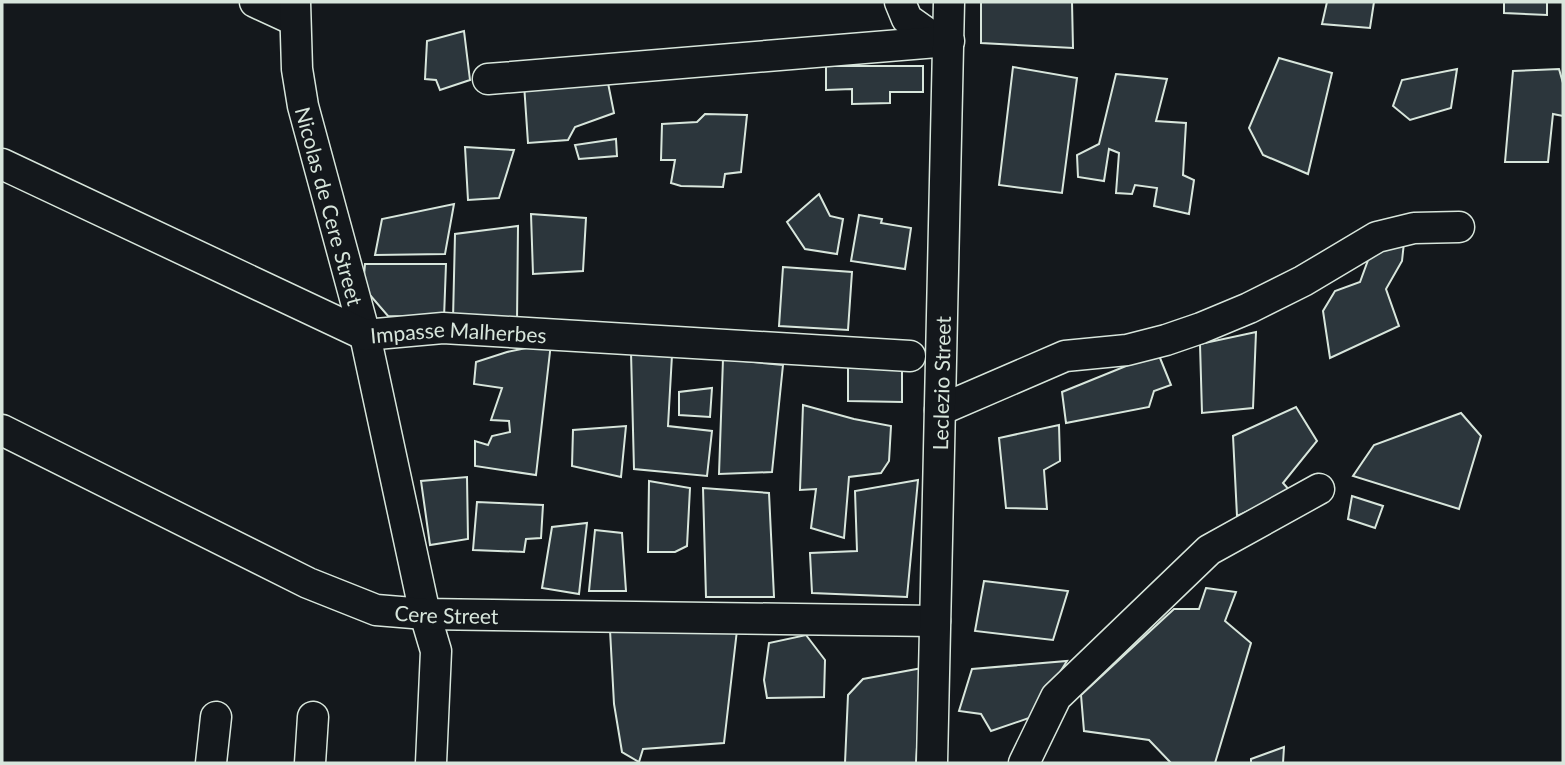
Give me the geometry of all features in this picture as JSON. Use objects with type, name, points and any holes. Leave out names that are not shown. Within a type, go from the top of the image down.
[{"type":"street","points":[[255,2],[295,11]]},
{"type":"street","points":[[900,2],[906,19],[943,41]]},
{"type":"street","name":"Leclezio Street","points":[[932,763],[940,410],[943,41],[949,2]]},
{"type":"street","name":"Nicolas de Cere Street","points":[[295,11],[297,69],[303,106],[365,335],[425,614],[436,651],[431,763]]},
{"type":"street","points":[[488,79],[943,41]]},
{"type":"street","name":"Impasse Malherbes","points":[[2,163],[365,335],[443,328],[910,356]]},
{"type":"street","points":[[940,410],[1065,356],[1127,350],[1201,328],[1250,308],[1303,281],[1377,237],[1414,228],[1458,227]]},
{"type":"street","name":"Cere Street","points":[[2,430],[308,583],[376,610],[425,614],[935,621]]},
{"type":"street","points":[[1024,763],[1056,697],[1209,550],[1319,489]]},
{"type":"street","points":[[211,763],[216,717]]},
{"type":"street","points":[[310,763],[313,717]]},
{"type":"building","points":[[981,2],[1072,2],[1073,48],[981,43]]},
{"type":"building","points":[[1327,2],[1374,2],[1370,28],[1322,24]]},
{"type":"building","points":[[1504,2],[1547,2],[1547,15],[1504,13]]},
{"type":"building","points":[[464,31],[470,80],[440,90],[436,80],[425,79],[427,41]]},
{"type":"building","points":[[1279,58],[1332,73],[1308,174],[1263,155],[1249,128]]},
{"type":"building","points":[[826,66],[923,66],[923,92],[890,92],[890,103],[852,104],[852,89],[826,90]]},
{"type":"building","points":[[1013,67],[1077,78],[1062,193],[999,185]]},
{"type":"building","points":[[1457,69],[1451,108],[1410,120],[1393,106],[1402,80]]},
{"type":"building","points":[[1559,69],[1563,83],[1563,116],[1553,114],[1548,162],[1505,162],[1513,71]]},
{"type":"building","points":[[1116,74],[1167,79],[1156,121],[1186,123],[1183,175],[1194,180],[1189,214],[1154,206],[1157,188],[1135,185],[1132,194],[1116,193],[1119,153],[1109,149],[1104,181],[1078,177],[1077,155],[1099,144]]},
{"type":"building","points":[[607,78],[614,113],[575,127],[568,140],[528,143],[524,84]]},
{"type":"building","points":[[705,114],[747,115],[741,172],[725,174],[723,187],[681,186],[671,183],[675,160],[661,160],[662,124],[697,122]]},
{"type":"building","points":[[616,139],[617,156],[579,159],[575,145]]},
{"type":"building","points":[[465,147],[514,150],[499,198],[468,200]]},
{"type":"building","points":[[819,194],[830,216],[843,219],[837,254],[805,249],[787,222]]},
{"type":"building","points":[[454,204],[445,254],[375,255],[382,219]]},
{"type":"building","points":[[531,214],[586,218],[583,271],[533,274]]},
{"type":"building","points":[[859,215],[882,219],[881,223],[911,228],[905,269],[851,261]]},
{"type":"building","points":[[518,226],[517,322],[453,319],[455,234]]},
{"type":"building","points":[[1405,233],[1402,261],[1386,289],[1399,326],[1330,358],[1323,311],[1335,291],[1360,282],[1371,252]]},
{"type":"building","points":[[365,264],[446,264],[444,318],[388,316],[363,287]]},
{"type":"building","points":[[783,267],[852,272],[848,330],[779,326]]},
{"type":"building","points":[[1256,332],[1253,408],[1202,413],[1200,344]]},
{"type":"building","points":[[551,343],[536,475],[475,466],[475,441],[488,445],[492,436],[510,432],[509,421],[491,420],[502,388],[474,384],[476,362]]},
{"type":"building","points":[[631,352],[672,355],[668,426],[712,431],[707,476],[634,469]]},
{"type":"building","points":[[1158,353],[1171,385],[1154,391],[1149,407],[1066,423],[1062,392]]},
{"type":"building","points":[[848,355],[902,365],[902,402],[848,401]]},
{"type":"building","points":[[723,359],[783,365],[772,472],[719,474]]},
{"type":"building","points":[[712,388],[710,417],[679,415],[679,392]]},
{"type":"building","points":[[803,405],[891,426],[889,461],[881,473],[849,477],[844,538],[811,528],[816,489],[800,490]]},
{"type":"building","points":[[1296,407],[1317,441],[1283,483],[1291,492],[1237,516],[1233,436]]},
{"type":"building","points":[[1461,413],[1481,436],[1459,509],[1353,476],[1374,445]]},
{"type":"building","points":[[1059,425],[1060,461],[1044,470],[1047,509],[1006,508],[999,438]]},
{"type":"building","points":[[626,426],[621,477],[572,466],[573,430]]},
{"type":"building","points":[[467,477],[468,539],[430,545],[421,481]]},
{"type":"building","points":[[918,480],[907,597],[812,593],[810,553],[857,551],[855,491]]},
{"type":"building","points":[[649,481],[690,488],[687,546],[675,552],[648,552]]},
{"type":"building","points":[[703,488],[769,493],[774,597],[706,597]]},
{"type":"building","points":[[1352,496],[1383,506],[1375,528],[1348,519]]},
{"type":"building","points":[[477,502],[543,505],[541,538],[526,539],[524,552],[473,550]]},
{"type":"building","points":[[587,523],[579,594],[542,588],[552,527]]},
{"type":"building","points":[[595,530],[622,533],[626,591],[589,591]]},
{"type":"building","points":[[984,581],[1068,591],[1053,640],[975,631]]},
{"type":"building","points":[[1206,588],[1236,592],[1225,621],[1251,643],[1215,763],[1171,763],[1149,740],[1084,731],[1081,695],[1174,609],[1199,609]]},
{"type":"building","points":[[610,630],[737,630],[724,743],[643,749],[639,762],[622,752],[614,704]]},
{"type":"building","points":[[806,635],[825,660],[824,697],[767,698],[764,680],[769,643]]},
{"type":"building","points":[[1067,661],[1032,717],[991,731],[981,714],[959,711],[972,669]]},
{"type":"building","points":[[922,668],[916,763],[845,763],[848,695],[863,679]]},
{"type":"building","points":[[1284,747],[1283,763],[1251,763],[1251,759]]}]
